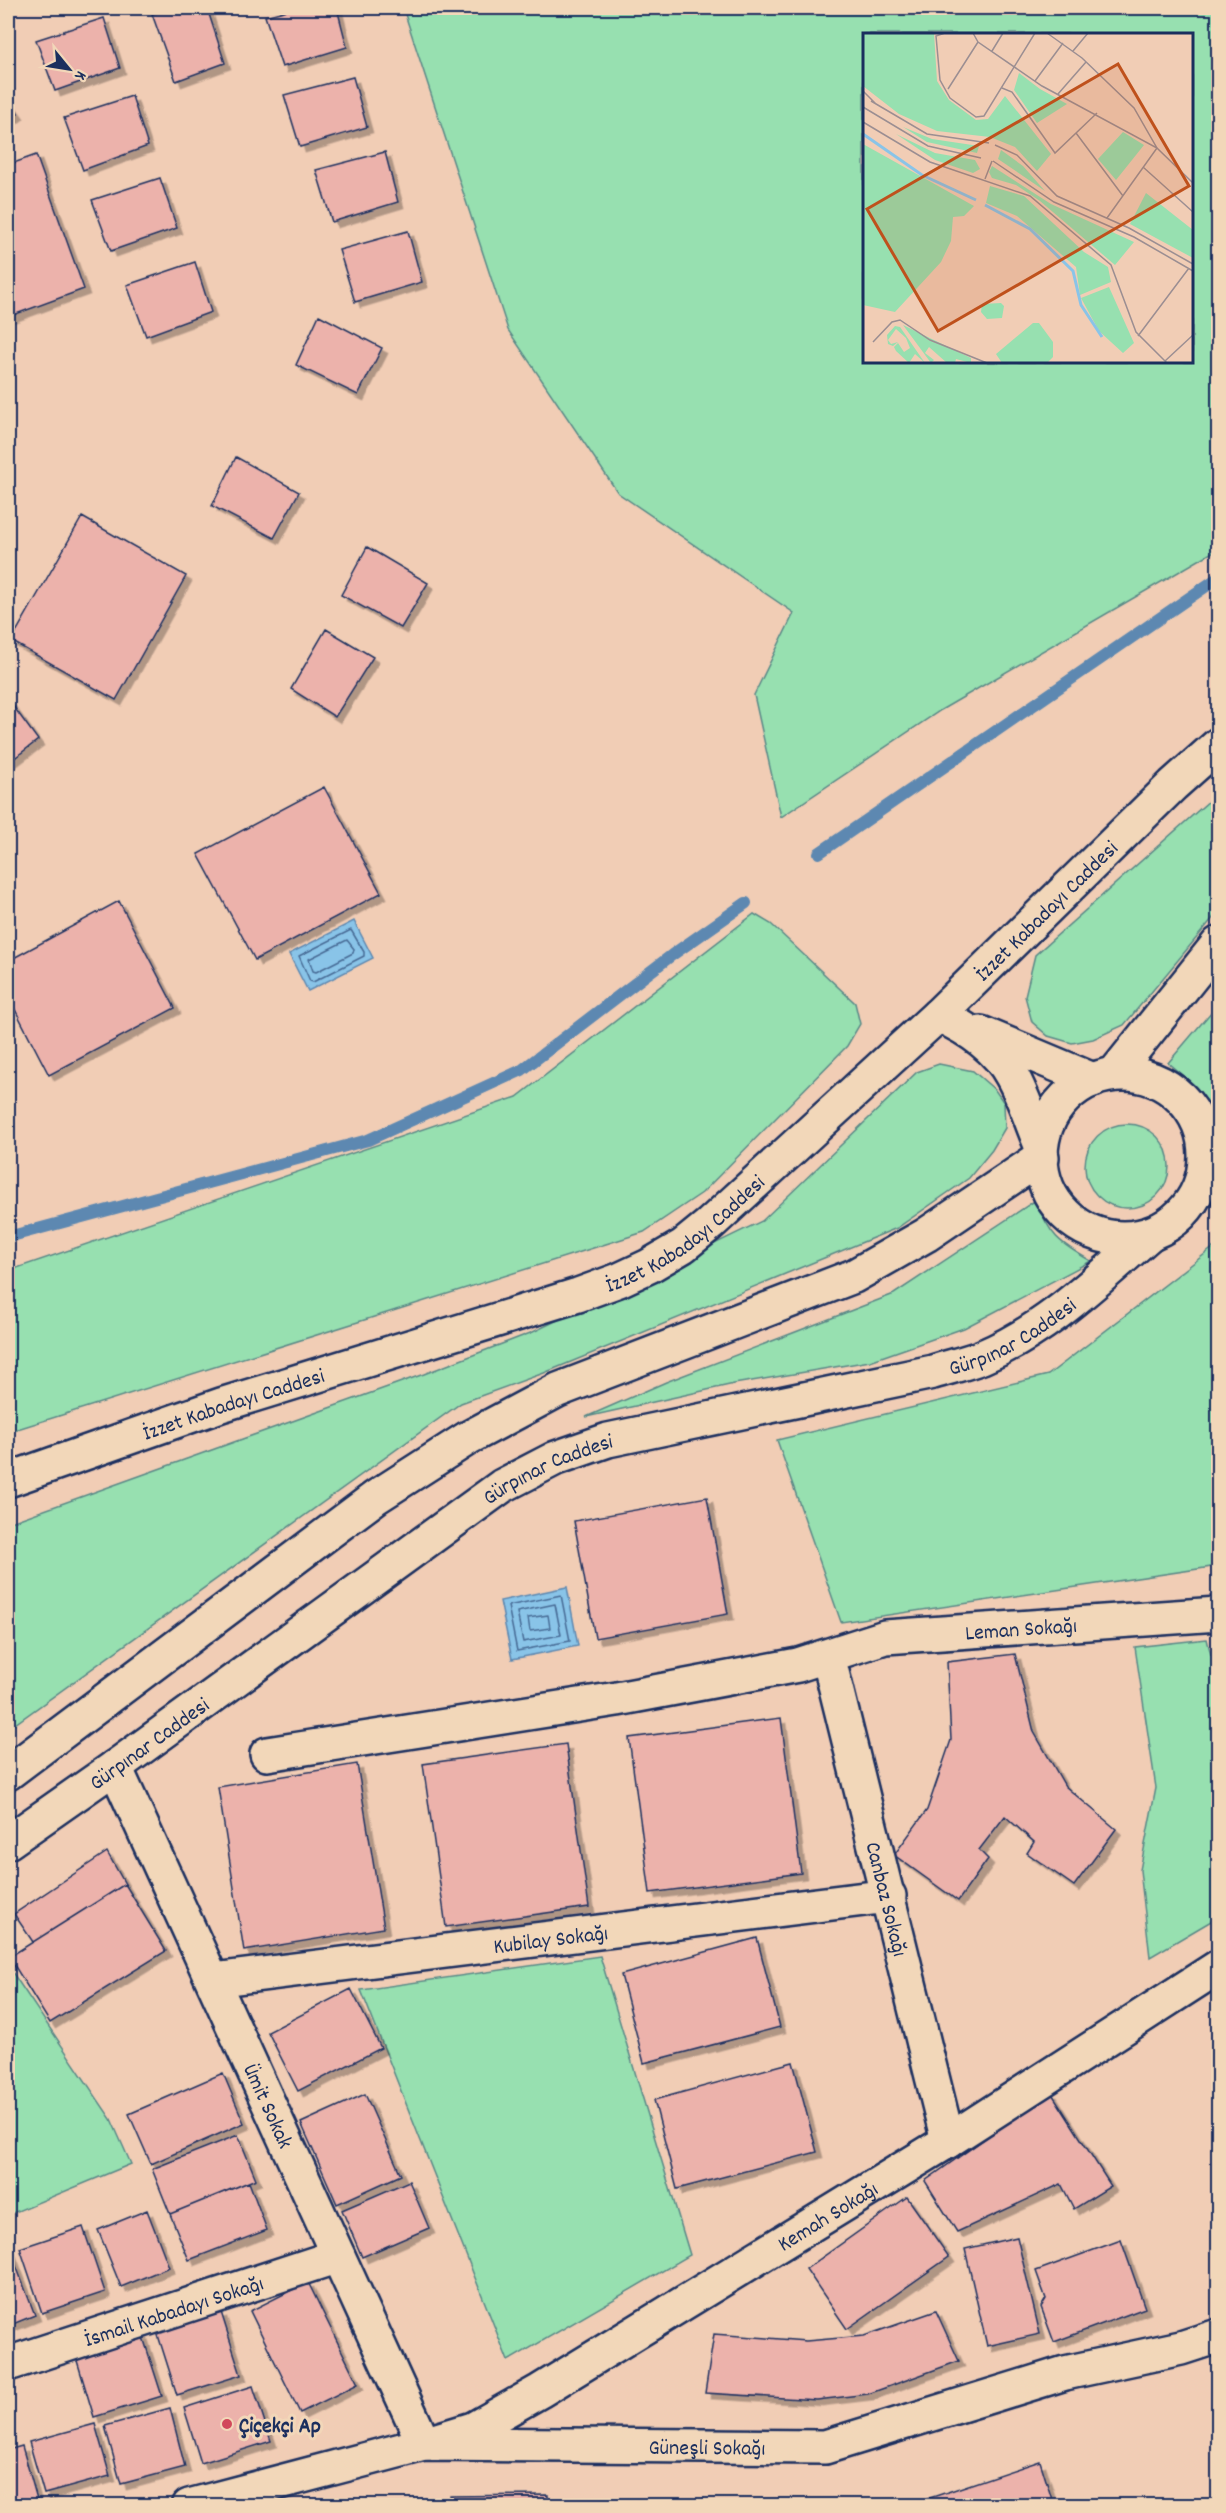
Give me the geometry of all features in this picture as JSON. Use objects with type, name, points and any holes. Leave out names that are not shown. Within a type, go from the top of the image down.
[{"type":"street","name":"İzzet Kabadayı Caddesi","points":[[8,1480],[221,1405],[578,1295],[649,1266],[683,1246],[710,1224],[938,1015],[1173,785],[1218,745]]},
{"type":"street","points":[[1218,944],[1103,1077],[1067,1095],[1050,1118],[1041,1151],[1042,1173],[1052,1199],[1071,1220],[1095,1234],[1123,1239],[1150,1234],[1175,1220],[1218,1165]]},
{"type":"street","points":[[938,1015],[1103,1077],[1140,1075],[1165,1084],[1185,1101],[1199,1123],[1205,1149],[1204,1175],[1193,1199]]},
{"type":"street","points":[[938,1015],[960,1025],[989,1046],[1012,1075],[1041,1151]]},
{"type":"street","points":[[8,1773],[376,1497],[468,1438],[558,1390],[854,1276],[926,1235],[1041,1151]]},
{"type":"street","name":"Gürpınar Caddesi","points":[[8,1842],[116,1767],[502,1486],[556,1458],[608,1440],[933,1372],[982,1357],[1027,1333],[1065,1307],[1150,1234]]},
{"type":"street","name":"Leman Sokağı","points":[[267,1754],[617,1699],[798,1665],[885,1637],[1218,1614]]},
{"type":"street","name":"Canbaz Sokağı","points":[[828,1656],[948,2141]]},
{"type":"street","name":"Ümit Sokak","points":[[116,1767],[424,2444]]},
{"type":"street","name":"Kubilay Sokağı","points":[[213,1980],[889,1896]]},
{"type":"street","name":"Kemah Sokağı","points":[[424,2444],[473,2429],[540,2391],[948,2141],[1218,1967]]},
{"type":"street","name":"İsmail Kabadayı Sokağı","points":[[8,2364],[338,2256]]},
{"type":"street","name":"Güneşli Sokağı","points":[[189,2505],[424,2444],[825,2447],[1065,2373],[1181,2348],[1218,2336]]},
{"type":"green space","points":[[403,8],[1218,8],[1218,549],[941,710],[781,817],[754,695],[794,613],[618,493],[508,330]]},
{"type":"green space","points":[[1218,793],[1218,912],[1124,1025],[1093,1039],[1072,1043],[1048,1036],[1032,1022],[1025,996],[1035,955]]},
{"type":"green space","points":[[754,914],[771,924],[855,1003],[860,1024],[847,1046],[702,1193],[644,1232],[8,1432],[8,1271],[517,1097]]},
{"type":"green space","points":[[1218,1004],[1217,1115],[1196,1087],[1168,1063]]},
{"type":"green space","points":[[939,1064],[973,1071],[995,1090],[1004,1103],[1005,1128],[992,1150],[969,1178],[897,1228],[544,1373],[461,1403],[8,1729],[8,1523],[424,1374],[533,1332],[762,1221],[917,1072]]},
{"type":"green space","points":[[1127,1124],[1143,1127],[1157,1136],[1166,1150],[1169,1166],[1166,1182],[1157,1196],[1143,1205],[1127,1208],[1111,1205],[1097,1196],[1088,1182],[1085,1166],[1088,1150],[1097,1136],[1111,1127]]},
{"type":"green space","points":[[1036,1200],[1056,1237],[1091,1261],[964,1328],[870,1361],[734,1384],[586,1417],[666,1382],[894,1294]]},
{"type":"green space","points":[[1218,1244],[1218,1566],[841,1622],[777,1440],[1048,1375]]},
{"type":"green space","points":[[1207,1639],[1211,1655],[1218,1654],[1218,1917],[1150,1957],[1140,1870],[1156,1788],[1135,1647]]},
{"type":"green space","points":[[600,1956],[690,2255],[508,2361],[361,1990]]},
{"type":"green space","points":[[8,1966],[111,2119],[131,2164],[8,2215]]},
{"type":"water","points":[[354,921],[373,958],[308,991],[289,954]]},
{"type":"water","points":[[567,1587],[578,1646],[512,1659],[500,1601]]},
{"type":"building","points":[[172,8],[207,8],[225,63],[176,81],[152,14]]},
{"type":"building","points":[[295,8],[337,8],[347,47],[282,67],[265,16]]},
{"type":"building","points":[[104,18],[120,68],[55,91],[36,40]]},
{"type":"building","points":[[353,77],[367,127],[300,147],[284,95]]},
{"type":"building","points":[[132,96],[148,146],[83,170],[64,118]]},
{"type":"building","points":[[8,99],[18,113],[8,121]]},
{"type":"building","points":[[385,152],[398,202],[332,222],[316,170]]},
{"type":"building","points":[[36,155],[84,289],[8,317],[8,165]]},
{"type":"building","points":[[160,178],[177,228],[111,251],[92,200]]},
{"type":"building","points":[[408,231],[422,282],[355,302],[339,250]]},
{"type":"building","points":[[195,262],[211,312],[146,336],[127,285]]},
{"type":"building","points":[[319,315],[382,348],[358,395],[296,365]]},
{"type":"building","points":[[236,457],[299,492],[274,538],[212,506]]},
{"type":"building","points":[[82,517],[186,576],[116,700],[11,641]]},
{"type":"building","points":[[367,547],[428,583],[401,628],[341,595]]},
{"type":"building","points":[[326,629],[373,657],[335,717],[291,689]]},
{"type":"building","points":[[8,699],[38,740],[8,763]]},
{"type":"building","points":[[324,787],[381,893],[255,960],[198,854]]},
{"type":"building","points":[[119,901],[175,1008],[49,1075],[8,996],[8,961]]},
{"type":"building","points":[[707,1497],[728,1614],[595,1638],[574,1521]]},
{"type":"building","points":[[1015,1654],[1034,1732],[1065,1786],[1116,1829],[1074,1886],[1027,1853],[1034,1842],[1005,1816],[979,1850],[988,1859],[958,1901],[894,1855],[927,1810],[951,1740],[947,1662]]},
{"type":"building","points":[[781,1718],[801,1873],[650,1893],[629,1738]]},
{"type":"building","points":[[566,1744],[589,1907],[446,1927],[423,1764]]},
{"type":"building","points":[[357,1764],[384,1928],[244,1951],[218,1787]]},
{"type":"building","points":[[107,1852],[125,1884],[33,1942],[14,1914]]},
{"type":"building","points":[[125,1884],[166,1951],[50,2023],[9,1957]]},
{"type":"building","points":[[757,1938],[780,2027],[644,2063],[621,1975]]},
{"type":"building","points":[[351,1989],[381,2048],[298,2091],[268,2032]]},
{"type":"building","points":[[793,2062],[817,2152],[677,2189],[654,2100]]},
{"type":"building","points":[[223,2073],[244,2123],[151,2164],[129,2114]]},
{"type":"building","points":[[1051,2092],[1111,2186],[1074,2209],[1061,2184],[957,2232],[925,2181]]},
{"type":"building","points":[[365,2094],[401,2175],[337,2204],[301,2123]]},
{"type":"building","points":[[238,2135],[256,2179],[170,2214],[152,2169]]},
{"type":"building","points":[[409,2181],[429,2228],[362,2257],[342,2210]]},
{"type":"building","points":[[249,2182],[267,2230],[189,2260],[170,2214]]},
{"type":"building","points":[[907,2197],[949,2257],[847,2329],[806,2269]]},
{"type":"building","points":[[147,2210],[169,2267],[121,2287],[98,2230]]},
{"type":"building","points":[[83,2227],[105,2292],[42,2313],[20,2248]]},
{"type":"building","points":[[1017,2237],[1040,2334],[987,2346],[965,2249]]},
{"type":"building","points":[[1121,2240],[1145,2308],[1054,2342],[1041,2307],[1046,2299],[1036,2271]]},
{"type":"building","points":[[10,2250],[35,2315],[8,2326],[8,2251]]},
{"type":"building","points":[[308,2282],[358,2384],[300,2413],[250,2311]]},
{"type":"building","points":[[936,2311],[959,2361],[868,2394],[817,2400],[705,2393],[714,2334],[806,2341],[864,2336]]},
{"type":"building","points":[[221,2312],[241,2375],[177,2395],[157,2332]]},
{"type":"building","points":[[142,2334],[162,2396],[94,2417],[75,2354]]},
{"type":"building","name":"Çiçekçi Ap","points":[[253,2386],[271,2441],[201,2463],[184,2408]]},
{"type":"building","points":[[170,2408],[185,2467],[121,2484],[105,2426]]},
{"type":"building","points":[[95,2424],[110,2476],[44,2494],[29,2442]]},
{"type":"building","points":[[22,2446],[39,2506],[8,2506],[8,2450]]},
{"type":"building","points":[[1040,2461],[1054,2506],[906,2506]]},
{"type":"building","points":[[548,2495],[548,2506],[450,2506],[450,2496]]},
{"type":"waterway","points":[[819,853],[1218,578]]},
{"type":"waterway","points":[[8,1237],[368,1140],[522,1070],[672,955],[746,903]]},
{"type":"place","name":"Çiçekçi Ap","points":[[227,2424]]}]
